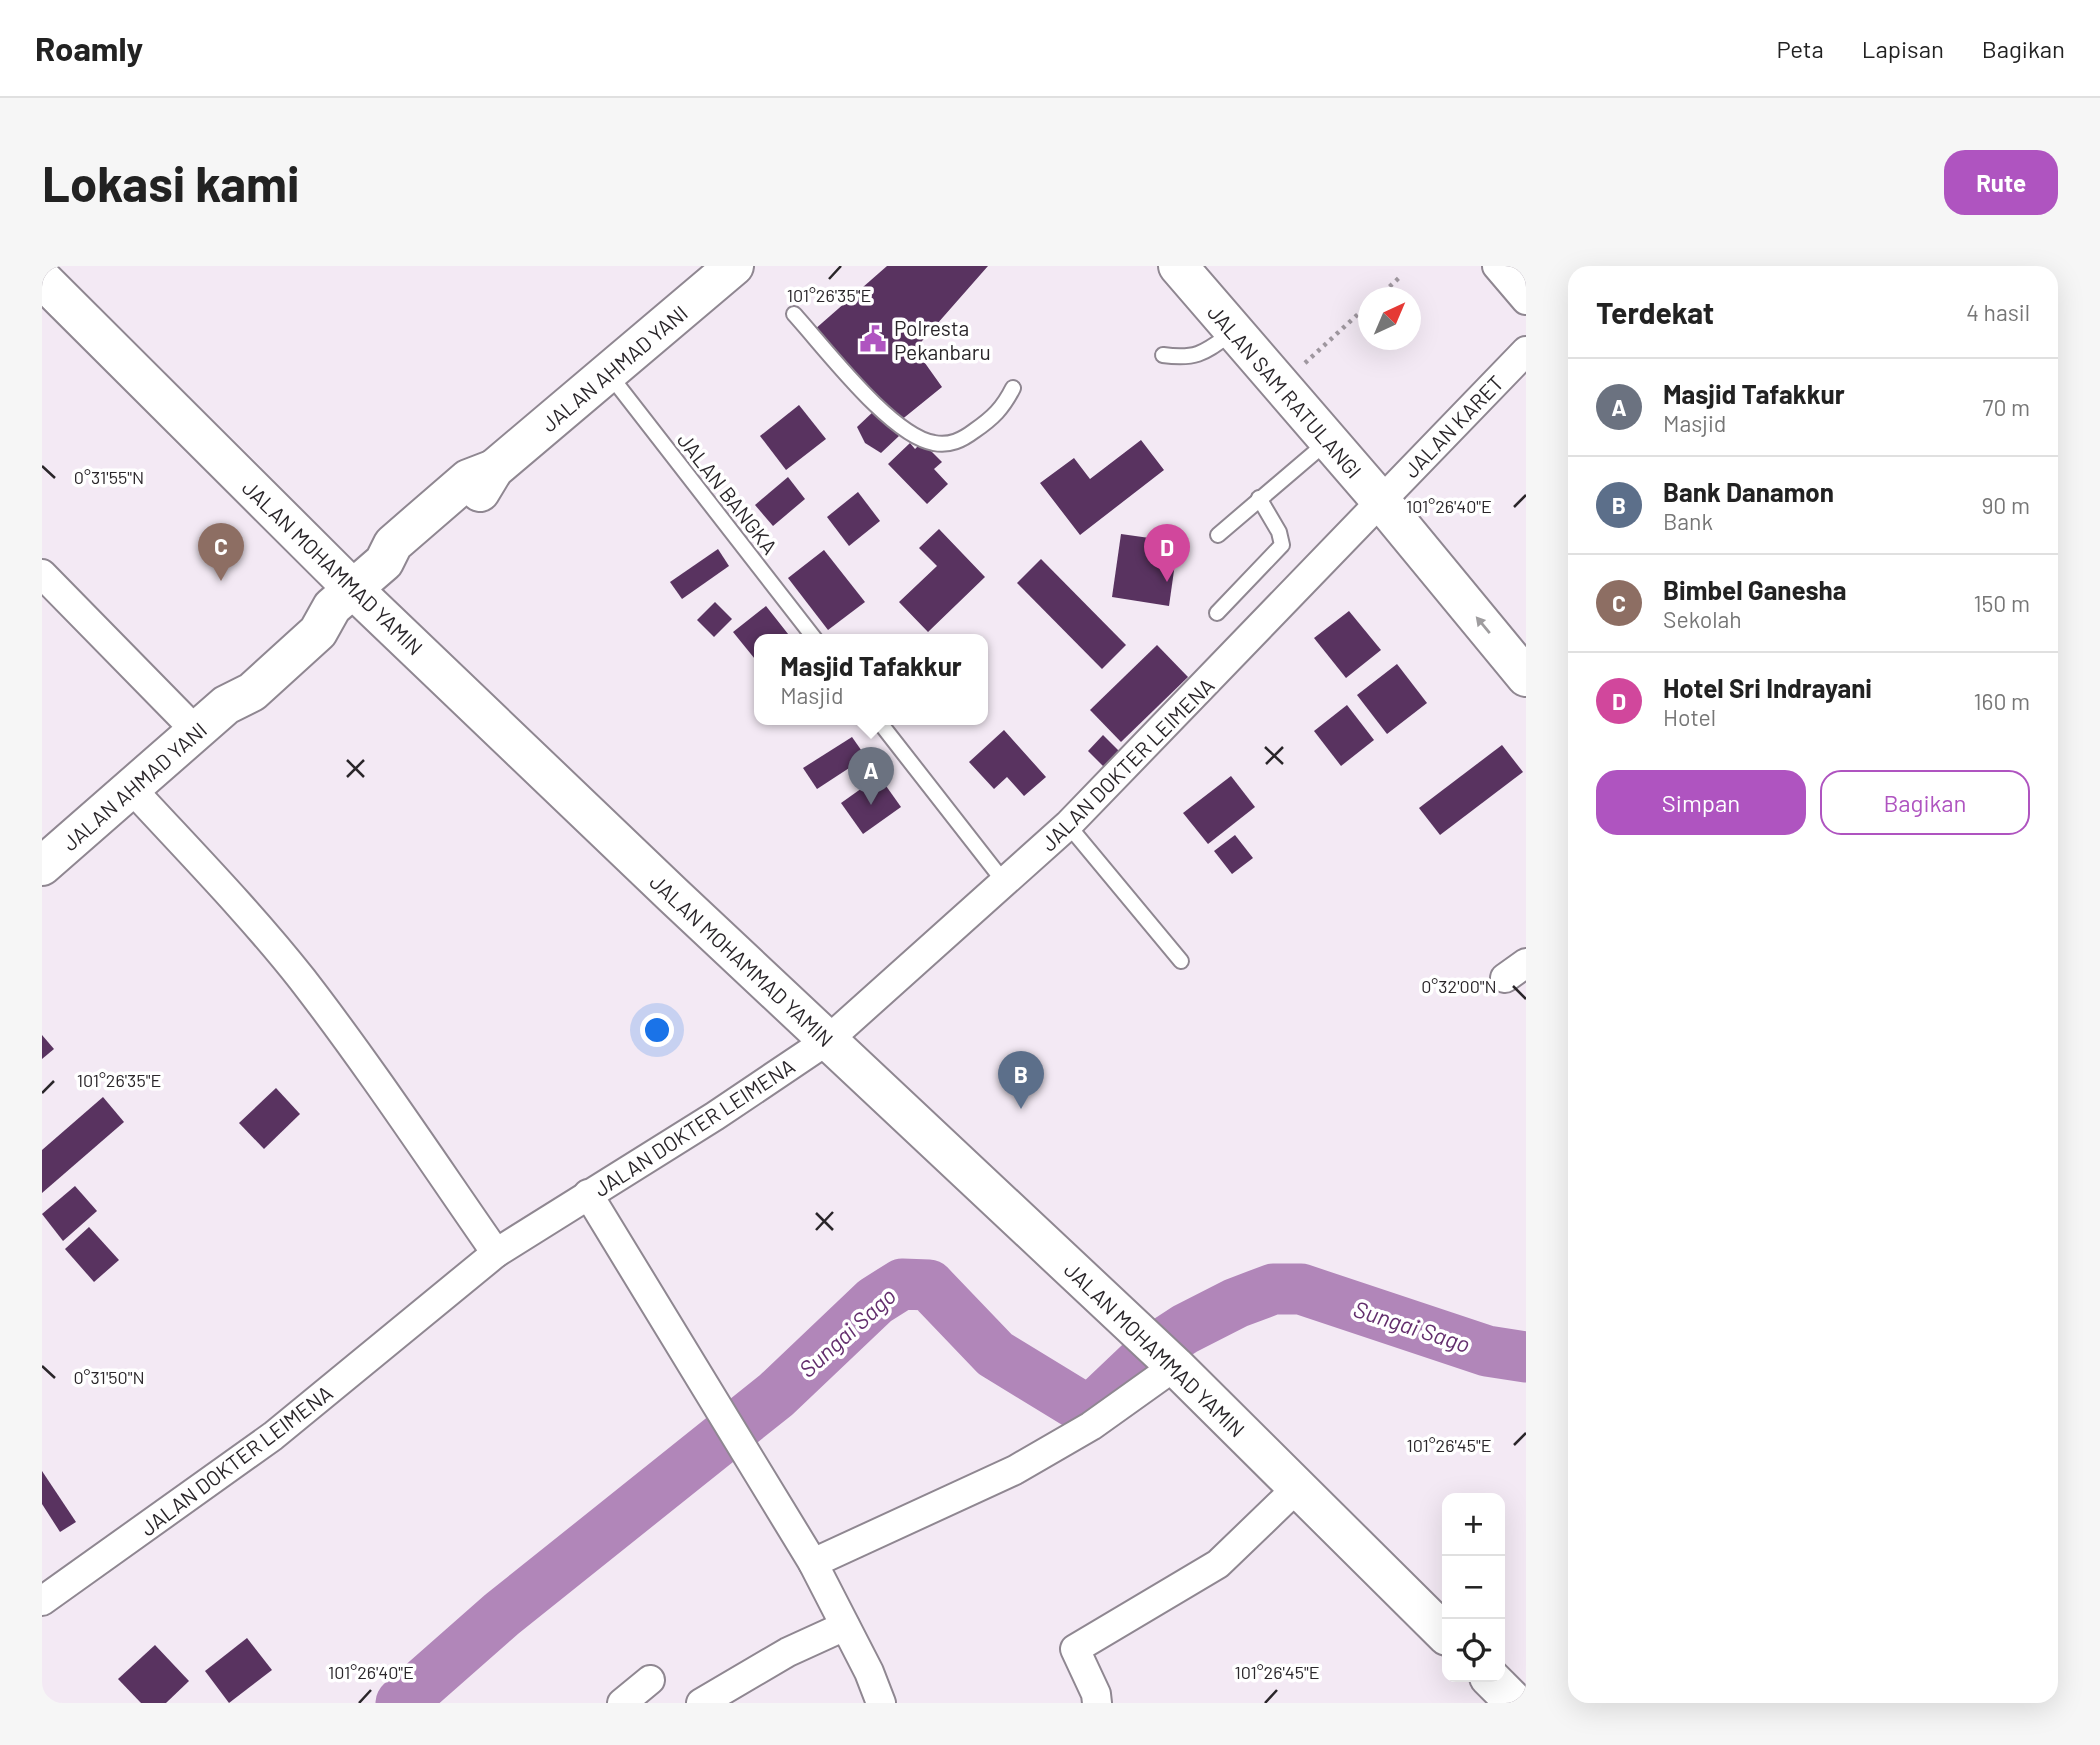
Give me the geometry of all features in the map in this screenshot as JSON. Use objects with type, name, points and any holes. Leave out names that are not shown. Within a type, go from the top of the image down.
[{"type":"main road","name":"JALAN AHMAD YANI","points":[[42,866],[226,705],[238,678],[303,617],[342,598],[384,562],[393,544],[468,479],[494,469],[734,266]]},
{"type":"main road","name":"JALAN SAM RATULANGI","points":[[1178,266],[1380,500],[1526,677]]},
{"type":"main road","name":"JALAN MOHAMMAD YAMIN","points":[[42,278],[342,598],[828,1040],[1160,1352],[1442,1631]]},
{"type":"main road","points":[[1494,1682],[1515,1703]]},
{"type":"street","points":[[42,278],[55,266]]},
{"type":"street","points":[[1497,266],[1526,300]]},
{"type":"street","name":"JALAN KARET","points":[[1380,500],[1526,351]]},
{"type":"street","name":"JALAN DOKTER LEIMENA","points":[[42,1601],[273,1436],[496,1253],[715,1116],[828,1040],[1068,825],[1380,500]]},
{"type":"street","points":[[42,574],[196,731]]},
{"type":"street","points":[[131,788],[226,891],[301,978],[496,1253]]},
{"type":"street","points":[[588,1194],[813,1563],[869,1672],[881,1703]]},
{"type":"street","points":[[813,1563],[1015,1470],[1091,1426],[1160,1352]]},
{"type":"street","points":[[1097,1703],[1096,1694],[1075,1648],[1218,1564],[1298,1487]]},
{"type":"street","points":[[701,1703],[788,1652],[845,1626]]},
{"type":"street","points":[[622,1703],[650,1680]]},
{"type":"lane","points":[[794,314],[891,420],[926,440],[935,443],[958,442],[1001,411],[1013,388]]},
{"type":"lane","points":[[1163,355],[1183,358],[1201,355],[1234,331]]},
{"type":"lane","name":"JALAN BANGKA","points":[[608,373],[811,634]]},
{"type":"lane","points":[[1218,535],[1328,441]]},
{"type":"lane","points":[[1217,613],[1282,545],[1279,532],[1259,498]]},
{"type":"lane","points":[[882,725],[1005,883]]},
{"type":"lane","points":[[1068,825],[1181,961]]},
{"type":"path","points":[[1389,287],[1400,277]]},
{"type":"path","points":[[1281,384],[1358,314]]},
{"type":"building","name":"Polresta Pekanbaru","points":[[887,266],[988,266],[915,349],[942,387],[900,421],[814,330]]},
{"type":"building","points":[[799,405],[826,439],[786,470],[760,436]]},
{"type":"building","points":[[875,410],[899,436],[881,453],[865,443],[857,427]]},
{"type":"building","points":[[1141,440],[1164,470],[1080,535],[1040,483],[1074,458],[1090,479]]},
{"type":"building","points":[[922,442],[942,462],[934,469],[948,484],[927,504],[888,464],[910,443],[915,449]]},
{"type":"building","points":[[788,477],[805,499],[773,526],[755,505]]},
{"type":"building","points":[[858,492],[880,521],[849,546],[827,517]]},
{"type":"building","points":[[939,529],[985,577],[928,632],[899,602],[937,566],[919,548]]},
{"type":"building","points":[[1121,534],[1178,542],[1169,606],[1112,597]]},
{"type":"building","points":[[718,549],[729,566],[682,599],[670,582]]},
{"type":"building","points":[[824,550],[865,602],[828,630],[788,578]]},
{"type":"building","points":[[1041,559],[1126,645],[1102,669],[1017,583]]},
{"type":"building","points":[[715,602],[732,619],[714,637],[697,620]]},
{"type":"building","points":[[766,606],[788,634],[754,634],[754,658],[733,632]]},
{"type":"building","points":[[1349,611],[1381,650],[1346,678],[1314,638]]},
{"type":"building","points":[[1157,645],[1188,677],[1121,742],[1090,710]]},
{"type":"building","points":[[1397,664],[1427,703],[1387,734],[1357,695]]},
{"type":"building","points":[[1347,705],[1374,740],[1341,766],[1314,731]]},
{"type":"building","points":[[1004,730],[1046,777],[1024,796],[1007,777],[994,789],[969,762]]},
{"type":"building","points":[[1103,735],[1121,753],[1106,769],[1088,751]]},
{"type":"building","points":[[852,737],[866,757],[817,789],[803,768]]},
{"type":"building","points":[[1502,745],[1523,772],[1440,835],[1419,808]]},
{"type":"building","points":[[879,776],[901,807],[863,834],[841,803]]},
{"type":"building","points":[[1231,776],[1255,807],[1208,844],[1183,813]]},
{"type":"building","points":[[1235,835],[1253,858],[1232,874],[1214,851]]},
{"type":"building","points":[[42,1035],[54,1049],[42,1059]]},
{"type":"building","points":[[276,1088],[300,1114],[264,1149],[239,1123]]},
{"type":"building","points":[[103,1097],[124,1122],[42,1193],[42,1150]]},
{"type":"building","points":[[75,1186],[97,1211],[63,1241],[42,1214]]},
{"type":"building","points":[[89,1227],[119,1260],[94,1282],[65,1249]]},
{"type":"building","points":[[42,1471],[76,1522],[60,1532],[42,1504]]},
{"type":"building","points":[[247,1638],[272,1670],[229,1703],[205,1671]]},
{"type":"building","points":[[155,1645],[189,1681],[166,1703],[141,1703],[118,1679]]},
{"type":"waterway","name":"Sungai Sago","points":[[401,1703],[502,1614],[776,1395],[875,1301],[902,1284],[929,1285],[995,1354],[1085,1409],[1095,1406],[1156,1348],[1185,1329],[1236,1303],[1273,1289],[1301,1289],[1487,1351],[1526,1357]]},
{"type":"place","name":"Polresta Pekanbaru","points":[[873,339]]},
{"type":"place","name":"Bimbel Ganesha","points":[[221,581]]},
{"type":"place","name":"Hotel Sri Indrayani","points":[[1167,582]]},
{"type":"place","name":"Masjid Tafakkur","points":[[871,805]]},
{"type":"place","name":"Bank Danamon","points":[[1021,1109]]}]
